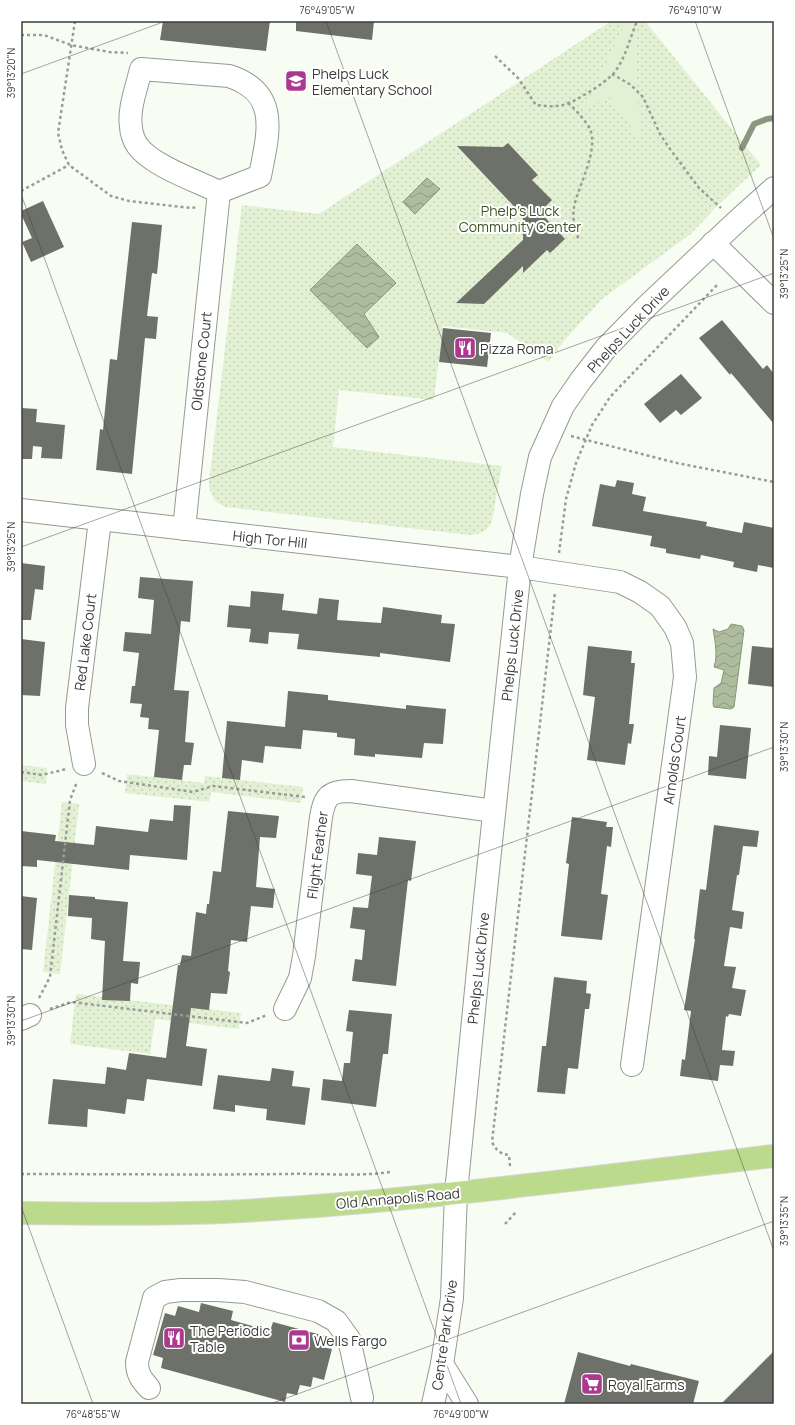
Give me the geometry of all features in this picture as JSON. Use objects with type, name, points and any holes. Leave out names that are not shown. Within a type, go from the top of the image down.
[{"type":"main road","name":"Old Annapolis Road","points":[[21,1213],[139,1214],[221,1212],[362,1203],[774,1156]]},
{"type":"street","points":[[141,69],[229,76],[242,80],[255,90],[262,101],[267,115],[268,132],[260,176],[219,192],[159,164],[148,157],[136,144],[131,127],[131,115],[141,69]]},
{"type":"street","name":"Phelps Luck Drive","points":[[456,1193],[520,567],[532,494],[540,457],[563,406],[606,348],[713,243],[774,188]]},
{"type":"street","name":"Oldstone Court","points":[[184,529],[219,192]]},
{"type":"street","points":[[713,243],[774,303]]},
{"type":"street","name":"High Tor Hill","points":[[21,510],[520,567]]},
{"type":"street","name":"Red Lake Court","points":[[84,764],[77,725],[78,708],[100,520]]},
{"type":"street","name":"Arnolds Court","points":[[520,567],[620,582],[640,592],[660,606],[675,627],[682,643],[685,677],[632,1065]]},
{"type":"street","name":"Flight Feather","points":[[285,1009],[300,978],[324,803],[329,795],[338,791],[351,791],[494,811]]},
{"type":"street","name":"Centre Park Drive","points":[[432,1404],[442,1364],[452,1298],[456,1193]]},
{"type":"street","points":[[149,1388],[141,1380],[137,1372],[137,1362],[154,1298],[165,1292],[181,1290],[218,1290],[245,1292],[318,1311],[336,1321],[349,1339],[362,1402]]},
{"type":"street","points":[[442,1364],[467,1404]]},
{"type":"path","points":[[75,21],[58,133],[62,150],[70,165],[111,196],[128,201],[200,207],[219,192]]},
{"type":"path","points":[[495,56],[518,78],[536,105],[564,105],[596,87],[612,74],[622,59],[637,21]]},
{"type":"path","points":[[21,35],[44,35],[72,46],[109,52],[129,53]]},
{"type":"path","points":[[612,74],[631,85],[643,97],[660,134],[670,149],[699,188],[721,208]]},
{"type":"path","points":[[568,103],[577,111],[590,130],[592,141],[589,163],[574,208],[574,224],[579,240]]},
{"type":"path","points":[[21,191],[70,165]]},
{"type":"path","points":[[559,555],[566,499],[576,463],[592,425],[610,398],[717,285]]},
{"type":"path","points":[[551,430],[677,464],[774,482]]},
{"type":"path","points":[[510,1166],[509,1155],[502,1154],[495,1149],[492,1142],[555,591]]},
{"type":"path","points":[[21,772],[42,774],[84,764],[119,781],[193,792],[212,786],[301,796],[324,803]]},
{"type":"path","points":[[26,1017],[50,977],[70,800],[84,764]]},
{"type":"path","points":[[26,1017],[71,1002],[247,1023],[285,1009]]},
{"type":"path","points":[[21,1174],[210,1175],[298,1173],[374,1175],[390,1172]]},
{"type":"path","points":[[504,1224],[516,1212]]},
{"type":"green space","name":"Phelp's Luck Community Center","points":[[611,21],[645,21],[761,165],[717,206],[692,233],[602,299],[564,341],[548,362],[507,333],[443,326],[434,400],[339,390],[333,447],[502,466],[493,517],[488,528],[483,532],[469,535],[226,507],[218,503],[213,498],[209,483],[242,205],[319,214]]},
{"type":"green space","points":[[626,21],[634,21],[640,140],[608,95],[583,112]]},
{"type":"green space","points":[[21,765],[47,768],[46,784],[21,781]]},
{"type":"green space","points":[[127,774],[204,783],[205,776],[303,787],[301,803],[211,792],[209,802],[125,793]]},
{"type":"green space","points":[[62,802],[79,804],[60,974],[43,972]]},
{"type":"green space","points":[[76,994],[241,1013],[239,1029],[155,1019],[150,1054],[70,1044]]},
{"type":"water","points":[[427,178],[440,189],[415,214],[403,202]]},
{"type":"water","points":[[357,244],[396,283],[364,314],[379,337],[367,348],[310,290]]},
{"type":"water","points":[[731,624],[742,626],[744,630],[734,707],[731,709],[714,707],[713,704],[714,688],[721,683],[724,670],[714,667],[716,653],[713,629],[719,632],[728,629]]},
{"type":"building","points":[[163,21],[270,21],[266,51],[160,40]]},
{"type":"building","points":[[296,21],[374,21],[372,40],[296,31]]},
{"type":"building","points":[[508,143],[538,175],[532,180],[552,200],[540,212],[565,239],[550,253],[547,250],[523,273],[523,266],[484,304],[456,303],[523,240],[523,216],[457,146],[503,147]]},
{"type":"building","points":[[43,201],[64,247],[31,262],[22,242],[32,238],[21,211]]},
{"type":"building","points":[[132,222],[162,225],[157,274],[152,273],[147,316],[158,317],[156,339],[145,338],[132,474],[96,470],[100,429],[103,430],[110,359],[117,360]]},
{"type":"building","points":[[722,320],[763,369],[767,365],[774,374],[774,424],[699,338]]},
{"type":"building","name":"Pizza Roma","points":[[443,328],[491,333],[487,367],[439,362]]},
{"type":"building","points":[[681,374],[702,398],[681,415],[676,410],[660,423],[644,404]]},
{"type":"building","points":[[21,408],[37,409],[36,422],[65,425],[62,459],[41,458],[42,447],[33,446],[32,459],[21,459]]},
{"type":"building","points":[[617,480],[634,483],[632,494],[646,497],[643,511],[707,522],[706,526],[742,533],[744,522],[774,528],[774,568],[758,565],[757,572],[733,567],[734,562],[701,555],[700,559],[666,553],[666,549],[650,546],[652,536],[592,526],[600,484],[615,487]]},
{"type":"building","points":[[21,563],[45,566],[43,590],[35,589],[31,620],[21,620]]},
{"type":"building","points":[[140,577],[193,581],[190,622],[181,621],[174,690],[189,691],[185,742],[194,743],[191,765],[184,765],[182,780],[154,777],[159,730],[148,729],[149,718],[140,717],[142,704],[130,703],[132,686],[135,686],[139,653],[123,651],[125,632],[151,634],[154,600],[138,598]]},
{"type":"building","points":[[251,591],[284,594],[282,610],[317,614],[319,598],[339,600],[337,620],[381,623],[383,607],[442,615],[441,623],[455,624],[450,662],[380,653],[380,657],[297,649],[299,634],[269,632],[268,644],[249,642],[251,629],[227,627],[229,605],[250,607]]},
{"type":"building","points":[[21,639],[45,642],[40,696],[21,695]]},
{"type":"building","points":[[588,646],[632,651],[631,663],[635,663],[629,724],[634,724],[631,744],[628,743],[625,765],[587,760],[595,697],[583,695]]},
{"type":"building","points":[[752,646],[774,648],[774,687],[748,684]]},
{"type":"building","points":[[288,691],[328,695],[328,700],[406,709],[406,705],[446,709],[443,744],[424,743],[422,758],[375,754],[375,757],[354,755],[355,739],[337,737],[337,733],[303,730],[301,749],[265,746],[263,763],[242,760],[240,780],[222,778],[227,721],[285,727]]},
{"type":"building","points":[[720,725],[751,728],[746,779],[708,775],[709,756],[717,757]]},
{"type":"building","points":[[174,805],[191,806],[187,860],[130,855],[129,870],[37,860],[37,867],[21,866],[21,831],[56,835],[55,841],[94,845],[96,826],[148,832],[150,819],[173,821]]},
{"type":"building","points":[[228,811],[279,816],[276,838],[260,837],[256,887],[275,889],[273,908],[251,906],[247,942],[231,940],[228,971],[230,972],[227,994],[211,993],[209,1010],[191,1008],[186,1046],[207,1049],[202,1086],[147,1079],[144,1101],[127,1099],[125,1114],[88,1109],[87,1127],[48,1124],[53,1079],[105,1084],[107,1067],[126,1070],[129,1053],[166,1058],[178,965],[180,965],[182,955],[191,956],[196,912],[206,914],[207,904],[209,904],[213,871],[221,872]]},
{"type":"building","points":[[572,817],[607,822],[606,827],[613,827],[611,847],[607,846],[601,894],[608,895],[602,940],[561,936],[569,864],[566,863]]},
{"type":"building","points":[[714,825],[759,831],[757,847],[743,846],[739,875],[737,875],[732,910],[744,912],[742,929],[730,927],[724,966],[736,967],[732,988],[746,990],[741,1016],[729,1014],[728,1017],[726,1016],[722,1050],[735,1051],[733,1066],[720,1065],[718,1081],[680,1076],[682,1059],[685,1060],[691,1011],[684,1010],[695,939],[700,889],[706,890]]},
{"type":"building","points":[[379,837],[416,841],[411,881],[408,880],[396,986],[352,981],[355,959],[362,960],[365,930],[350,928],[353,907],[368,908],[372,876],[356,874],[358,853],[377,855]]},
{"type":"building","points":[[69,895],[128,902],[123,961],[140,962],[138,984],[131,983],[130,1001],[102,1000],[105,941],[91,939],[92,918],[68,916]]},
{"type":"building","points":[[21,896],[37,898],[32,950],[21,949]]},
{"type":"building","points":[[554,977],[587,981],[586,993],[591,994],[589,1009],[585,1009],[578,1069],[568,1068],[565,1094],[537,1092],[542,1046],[546,1046]]},
{"type":"building","points":[[349,1010],[392,1014],[388,1054],[383,1054],[376,1107],[321,1100],[323,1079],[342,1081],[344,1063],[350,1063],[353,1032],[346,1031]]},
{"type":"building","points":[[272,1068],[294,1071],[292,1086],[310,1088],[305,1125],[266,1120],[267,1109],[235,1105],[235,1112],[213,1109],[218,1075],[270,1081]]},
{"type":"building","points":[[201,1303],[233,1311],[231,1320],[270,1331],[273,1322],[325,1336],[322,1347],[332,1349],[324,1380],[313,1377],[311,1387],[300,1385],[297,1395],[287,1393],[285,1402],[161,1368],[163,1358],[153,1355],[165,1313],[175,1316],[178,1306],[199,1312]]},
{"type":"building","points":[[774,1351],[774,1404],[721,1404]]},
{"type":"building","points":[[578,1352],[630,1366],[631,1364],[699,1381],[693,1404],[564,1404]]},
{"type":"waterway","points":[[742,148],[754,124],[774,118]]},
{"type":"place","name":"Phelps Luck Elementary School","points":[[296,81]]},
{"type":"place","name":"Pizza Roma","points":[[465,348]]},
{"type":"place","name":"The Periodic Table","points":[[174,1338]]},
{"type":"place","name":"Wells Fargo","points":[[299,1340]]},
{"type":"place","name":"Royal Farms","points":[[592,1384]]}]
